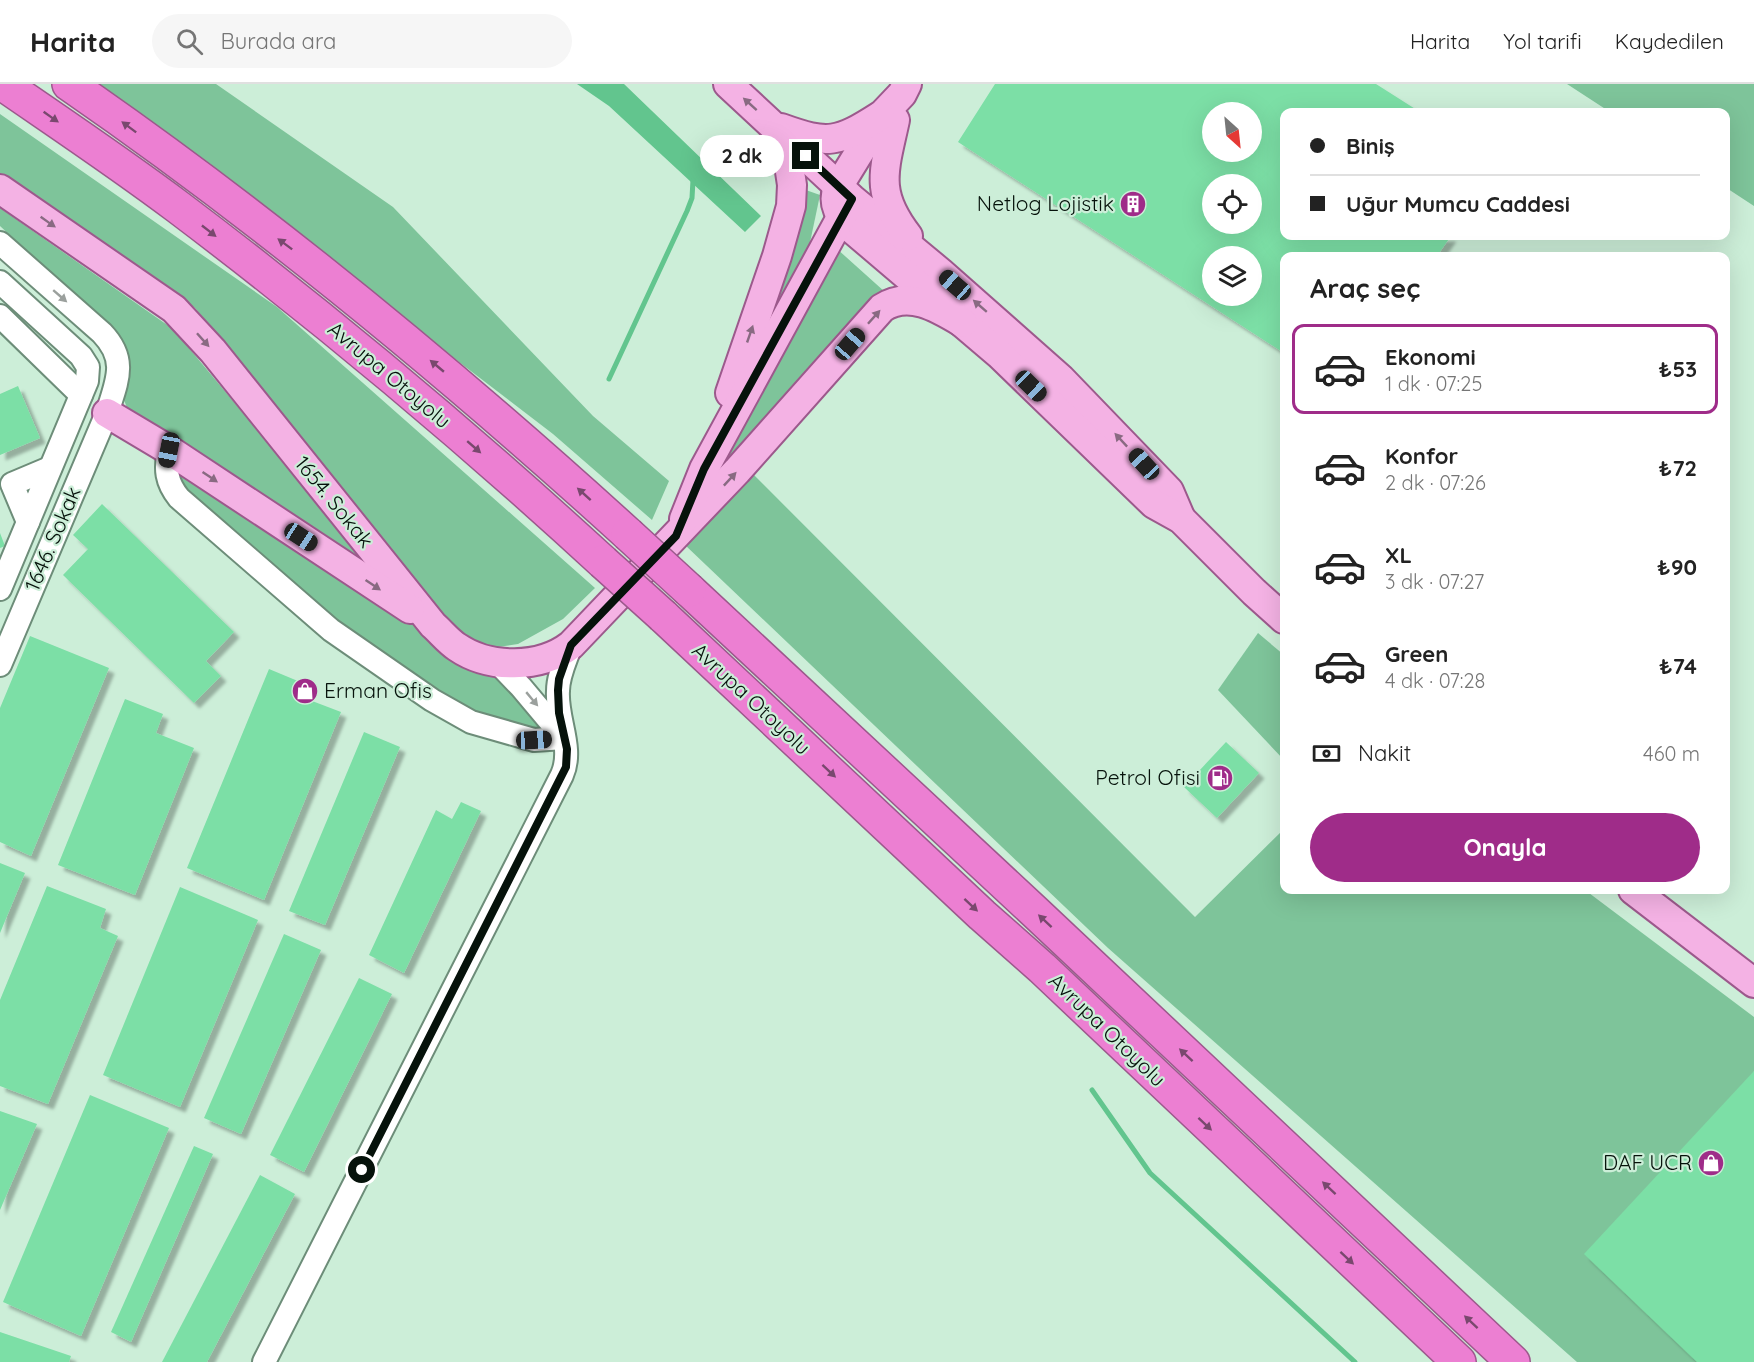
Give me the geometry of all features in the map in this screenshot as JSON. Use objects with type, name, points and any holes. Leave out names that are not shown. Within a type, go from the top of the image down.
[{"type":"highway","name":"Avrupa Otoyolu","points":[[3,84],[176,206],[317,315],[455,431],[663,616],[982,915],[1042,968],[1459,1362]]},
{"type":"highway","name":"Avrupa Otoyolu","points":[[69,84],[290,248],[477,400],[689,590],[1044,920],[1513,1362]]},
{"type":"main road","points":[[728,84],[773,125],[844,201],[930,264],[1033,353],[1089,406],[1169,491],[1181,519]]},
{"type":"main road","points":[[773,125],[807,137],[828,140],[852,133],[897,103]]},
{"type":"main road","points":[[897,103],[884,173],[885,193],[896,220],[930,264]]},
{"type":"main road","name":"1654. Sokak","points":[[676,536],[704,469],[897,103]]},
{"type":"main road","points":[[704,469],[777,256],[791,206],[792,185],[789,165],[773,125]]},
{"type":"main road","name":"1654. Sokak","points":[[1,190],[174,309],[188,322],[433,625],[458,648],[496,661],[522,663],[536,661],[571,645],[747,460],[882,308],[898,300],[912,300],[935,307],[963,322]]},
{"type":"main road","points":[[844,201],[852,229],[999,354],[1154,504],[1181,519],[1280,615]]},
{"type":"main road","points":[[107,413],[169,450],[433,625]]},
{"type":"main road","points":[[1638,894],[1754,982]]},
{"type":"street","name":"1646. Sokak","points":[[0,243],[102,333],[113,346],[119,364],[117,382],[107,413],[0,664]]},
{"type":"street","points":[[0,282],[86,361],[88,375],[28,522],[4,570],[0,589]]},
{"type":"street","points":[[0,316],[81,395]]},
{"type":"street","points":[[169,450],[166,476],[179,498],[332,630],[432,700],[471,722],[534,740],[564,738]]},
{"type":"street","points":[[264,1362],[562,775],[567,758],[559,713],[558,690],[559,679],[571,645]]},
{"type":"street","points":[[496,661],[564,738]]},
{"type":"shaded area","points":[[96,84],[216,84],[393,207],[593,416],[669,481],[652,520],[553,434]]},
{"type":"shaded area","points":[[577,84],[624,84],[761,216],[745,232],[609,106]]},
{"type":"shaded area","points":[[1567,84],[1754,84],[1754,206],[1730,190],[1730,108],[1604,108]]},
{"type":"shaded area","points":[[0,114],[277,307],[595,588],[563,619],[518,644],[484,649],[463,640],[376,543],[222,340],[195,308],[165,284],[0,176]]},
{"type":"shaded area","points":[[803,189],[820,195],[808,252],[749,360]]},
{"type":"shaded area","points":[[0,208],[173,329],[363,557],[362,560],[129,413],[124,400],[129,360],[106,324],[0,226]]},
{"type":"shaded area","points":[[836,248],[885,292],[867,303],[807,378],[727,462],[723,461]]},
{"type":"shaded area","points":[[169,450],[473,655],[564,738],[432,700],[178,497]]},
{"type":"shaded area","points":[[751,472],[1195,917],[1280,833],[1280,894],[1590,894],[1754,1017],[1754,1071],[1697,1362],[1577,1362],[1108,948],[685,545]]},
{"type":"shaded area","points":[[1258,633],[1280,652],[1280,756],[1218,690]]},
{"type":"building","name":"Netlog Lojistik","points":[[995,84],[1376,84],[1414,108],[1280,108],[1280,240],[1448,240],[1440,252],[1280,252],[1280,350],[1211,306],[1262,306],[1262,246],[1202,246],[1202,300],[958,142]]},
{"type":"building","points":[[18,386],[40,438],[0,455],[0,394]]},
{"type":"building","points":[[102,504],[234,632],[206,661],[221,676],[194,703],[63,575],[88,549],[73,535]]},
{"type":"building","points":[[0,533],[5,546],[0,548]]},
{"type":"building","points":[[30,636],[109,668],[31,856],[0,842],[0,708]]},
{"type":"building","points":[[269,669],[305,684],[299,696],[341,712],[264,900],[187,868]]},
{"type":"building","points":[[125,699],[163,714],[156,733],[194,748],[135,895],[58,865]]},
{"type":"building","points":[[364,732],[400,747],[325,925],[289,911]]},
{"type":"building","points":[[1226,742],[1259,773],[1217,818],[1184,787]]},
{"type":"building","points":[[461,802],[481,811],[404,973],[369,955],[436,810],[452,819]]},
{"type":"building","points":[[0,863],[25,873],[0,933]]},
{"type":"building","points":[[47,886],[106,909],[100,928],[118,936],[48,1104],[0,1086],[0,1000]]},
{"type":"building","points":[[180,887],[258,920],[180,1107],[103,1075]]},
{"type":"building","points":[[284,934],[321,950],[241,1134],[204,1118]]},
{"type":"building","points":[[359,978],[392,994],[304,1172],[270,1155]]},
{"type":"building","name":"DAF UCR","points":[[1754,1071],[1754,1362],[1697,1362],[1584,1254]]},
{"type":"building","points":[[90,1095],[169,1128],[81,1336],[3,1302]]},
{"type":"building","points":[[0,1111],[37,1124],[0,1210]]},
{"type":"building","points":[[194,1146],[213,1154],[131,1342],[111,1332]]},
{"type":"building","points":[[260,1175],[295,1194],[207,1362],[162,1362]]},
{"type":"building","points":[[0,1332],[71,1356],[69,1362],[0,1362]]},
{"type":"waterway","points":[[609,379],[687,211],[692,198],[693,180]]},
{"type":"waterway","points":[[1092,1090],[1150,1173],[1355,1362]]},
{"type":"place","name":"Netlog Lojistik","points":[[1133,204]]},
{"type":"place","name":"Erman Ofis","points":[[305,691]]},
{"type":"place","name":"Petrol Ofisi","points":[[1220,778]]},
{"type":"place","name":"DAF UCR","points":[[1711,1163]]},
{"type":"route","points":[[362,1170],[566,767],[567,749],[559,713],[558,690],[559,679],[571,645],[676,536],[704,469],[852,199],[806,156]]}]
